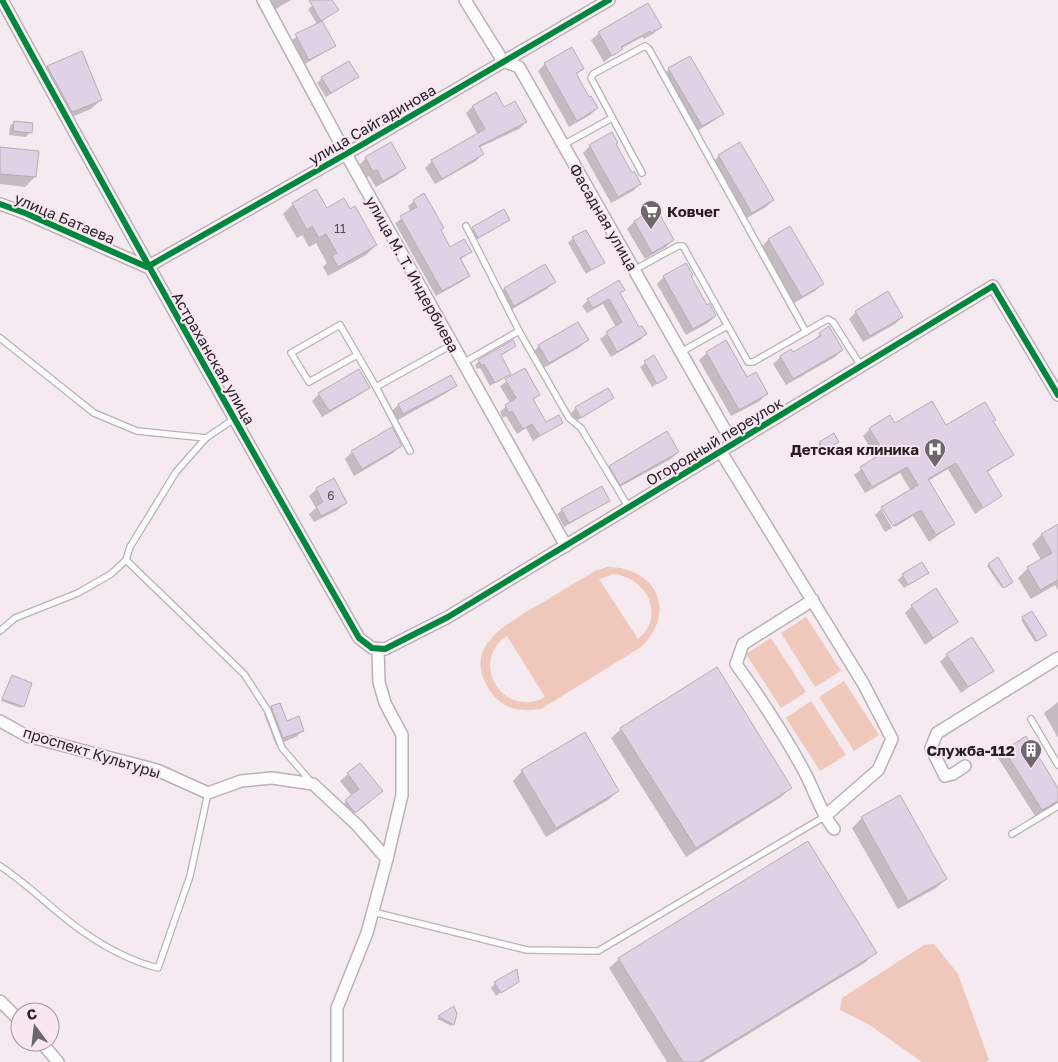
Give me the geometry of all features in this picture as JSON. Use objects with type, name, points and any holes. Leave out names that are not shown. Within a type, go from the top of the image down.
[{"type":"street","name":"Астраханская улица","points":[[2,0],[147,267],[360,638],[365,644],[378,650]]},
{"type":"street","name":"улица М. Т. Индербиева","points":[[263,0],[346,154],[566,546]]},
{"type":"street","name":"Фасадная улица","points":[[465,0],[503,61],[519,67],[733,444]]},
{"type":"street","name":"улица Сайгадинова","points":[[147,267],[346,154],[609,0]]},
{"type":"street","name":"улица Батаева","points":[[0,204],[147,267]]},
{"type":"street","name":"Огородный переулок","points":[[378,650],[385,649],[448,617],[993,286],[1058,395]]},
{"type":"street","points":[[721,452],[863,683],[892,739],[878,770],[824,817]]},
{"type":"street","points":[[813,600],[743,644],[736,664],[766,706],[800,764],[824,817],[834,829]]},
{"type":"street","points":[[337,1062],[338,1008],[367,934],[402,795],[402,735],[385,703],[381,689],[378,650]]},
{"type":"street","points":[[965,766],[953,774],[945,776],[931,748],[937,733],[1058,658]]},
{"type":"street","name":"проспект Культуры","points":[[0,721],[27,736],[157,770],[208,793]]},
{"type":"street","points":[[208,793],[241,781],[272,778],[313,784],[357,826],[387,859]]},
{"type":"street","points":[[0,1000],[10,1010]]},
{"type":"street","points":[[50,1052],[58,1062]]},
{"type":"lane","points":[[642,173],[591,81],[591,76],[642,47],[647,47],[806,332]]},
{"type":"lane","points":[[563,145],[612,118]]},
{"type":"lane","points":[[466,226],[519,331],[569,418],[581,428],[628,508]]},
{"type":"lane","points":[[634,270],[678,246],[683,246],[746,360],[751,363],[826,320],[831,320],[862,366]]},
{"type":"lane","points":[[357,355],[309,382],[291,353],[340,325],[376,387],[410,451]]},
{"type":"lane","points":[[681,352],[727,326]]},
{"type":"lane","points":[[463,363],[519,331]]},
{"type":"lane","points":[[0,338],[94,413],[138,431],[206,438]]},
{"type":"lane","points":[[376,387],[453,344]]},
{"type":"lane","points":[[0,631],[15,618],[78,593],[111,574],[126,560],[130,547],[176,472],[206,438],[234,419]]},
{"type":"lane","points":[[126,560],[244,674],[268,711],[282,748],[313,784]]},
{"type":"lane","points":[[1031,719],[1058,765]]},
{"type":"lane","points":[[0,866],[24,881],[84,933],[129,960],[158,968],[190,876],[208,793]]},
{"type":"lane","points":[[1012,834],[1058,806]]},
{"type":"lane","points":[[373,912],[527,950],[598,951],[824,817]]},
{"type":"shaded area","points":[[607,567],[624,569],[638,574],[649,583],[656,594],[659,606],[658,619],[652,633],[641,647],[541,709],[520,710],[501,703],[491,692],[483,676],[481,662],[484,649],[491,638],[514,619],[595,571]],"holes":[[[614,574],[626,577],[636,583],[649,599],[651,620],[646,630],[638,639],[599,579]],[[507,636],[545,697],[530,702],[516,701],[504,694],[496,684],[491,672],[491,659],[496,647]]]},
{"type":"shaded area","points":[[806,617],[841,671],[815,687],[781,633]]},
{"type":"shaded area","points":[[771,638],[806,692],[781,708],[746,654]]},
{"type":"shaded area","points":[[844,681],[879,735],[854,751],[819,697]]},
{"type":"shaded area","points":[[811,701],[846,755],[820,771],[786,718]]},
{"type":"shaded area","points":[[934,944],[958,974],[989,1060],[986,1062],[922,1062],[868,1024],[840,1010],[842,998],[924,945]]},
{"type":"building","points":[[309,0],[332,0],[339,10],[321,21]]},
{"type":"building","points":[[648,3],[662,27],[651,33],[650,31],[621,47],[623,49],[612,56],[598,32]]},
{"type":"building","points":[[322,21],[336,46],[309,60],[295,34]]},
{"type":"building","points":[[572,47],[584,69],[576,73],[589,97],[591,96],[598,108],[577,121],[544,63]]},
{"type":"building","points":[[82,51],[102,100],[72,112],[47,66]]},
{"type":"building","points":[[690,56],[724,114],[702,126],[668,68]]},
{"type":"building","points":[[349,61],[359,77],[331,93],[321,77]]},
{"type":"building","points":[[496,92],[504,107],[515,101],[527,122],[479,146],[484,154],[442,179],[431,160],[485,129],[472,106]]},
{"type":"building","points":[[14,121],[33,123],[32,133],[13,131]]},
{"type":"building","points":[[612,132],[618,143],[616,144],[632,173],[634,171],[641,184],[618,197],[589,145]]},
{"type":"building","points":[[391,142],[406,168],[383,181],[377,170],[373,172],[365,157]]},
{"type":"building","points":[[740,142],[774,200],[752,213],[718,155]]},
{"type":"building","points":[[0,147],[39,151],[36,177],[0,174]]},
{"type":"building","points":[[316,189],[327,208],[344,198],[350,209],[355,206],[377,245],[338,267],[332,256],[337,253],[326,234],[319,238],[312,226],[307,230],[292,203]]},
{"type":"building","points":[[424,193],[444,228],[441,230],[450,247],[464,239],[472,252],[460,258],[470,276],[442,291],[400,216],[417,207],[413,200]]},
{"type":"building","points":[[656,208],[674,240],[652,253],[634,221]]},
{"type":"building","points":[[504,209],[510,220],[478,238],[472,227]]},
{"type":"building","points":[[790,226],[824,284],[802,297],[768,239]]},
{"type":"building","points":[[586,230],[605,263],[591,270],[572,237]]},
{"type":"building","points":[[686,263],[707,305],[709,303],[716,316],[693,329],[663,276]]},
{"type":"building","points":[[545,264],[556,282],[514,306],[504,288]]},
{"type":"building","points":[[619,280],[625,290],[620,293],[639,327],[642,326],[647,334],[617,352],[606,332],[622,322],[609,299],[593,308],[587,299]]},
{"type":"building","points":[[888,291],[903,317],[870,336],[855,311]]},
{"type":"building","points":[[578,322],[589,340],[549,363],[538,345]]},
{"type":"building","points":[[829,326],[843,350],[793,379],[780,356],[791,349],[793,352],[821,336],[819,333]]},
{"type":"building","points":[[513,340],[516,346],[501,355],[511,374],[495,383],[484,364],[482,366],[478,360]]},
{"type":"building","points":[[726,340],[747,377],[756,372],[768,394],[739,410],[706,352]]},
{"type":"building","points":[[654,355],[667,378],[657,384],[644,361]]},
{"type":"building","points":[[525,368],[540,395],[533,399],[546,422],[559,415],[563,423],[540,436],[532,424],[523,429],[512,411],[509,413],[505,405],[516,398],[505,379]]},
{"type":"building","points":[[359,369],[370,388],[329,411],[318,393]]},
{"type":"building","points":[[451,375],[457,386],[403,414],[398,404]]},
{"type":"building","points":[[608,388],[614,398],[581,418],[575,407]]},
{"type":"building","points":[[932,401],[946,425],[985,402],[996,420],[993,421],[1014,455],[987,471],[1002,496],[983,508],[956,463],[928,479],[955,524],[936,535],[921,510],[893,526],[881,507],[918,485],[907,467],[872,487],[860,467],[884,452],[869,428],[890,415],[895,423]]},
{"type":"building","points":[[392,427],[402,446],[362,469],[351,451]]},
{"type":"building","points":[[667,431],[679,452],[620,485],[609,466]]},
{"type":"building","points":[[834,433],[839,442],[824,451],[819,442]]},
{"type":"building","points":[[334,478],[347,503],[321,516],[316,506],[323,502],[316,488]]},
{"type":"building","points":[[602,486],[610,501],[569,523],[561,509]]},
{"type":"building","points":[[1058,524],[1058,580],[1040,590],[1027,567],[1052,553],[1041,534]]},
{"type":"building","points":[[998,557],[1013,582],[1004,588],[988,564]]},
{"type":"building","points":[[922,562],[929,573],[908,585],[902,574]]},
{"type":"building","points":[[936,588],[958,622],[933,638],[911,605]]},
{"type":"building","points":[[1032,611],[1047,635],[1037,641],[1022,617]]},
{"type":"building","points":[[972,637],[994,671],[968,687],[946,654]]},
{"type":"building","points":[[717,667],[792,788],[696,848],[620,728]]},
{"type":"building","points":[[12,675],[32,683],[24,707],[2,699]]},
{"type":"building","points":[[280,703],[287,721],[299,716],[304,731],[283,738],[271,706]]},
{"type":"building","points":[[585,732],[619,791],[556,828],[521,770]]},
{"type":"building","name":"Служба-112","points":[[1026,736],[1058,788],[1058,801],[1042,810],[1004,750]]},
{"type":"building","points":[[360,763],[383,791],[355,813],[345,800],[359,789],[347,773]]},
{"type":"building","points":[[900,795],[947,879],[908,901],[861,817]]},
{"type":"building","points":[[808,841],[877,953],[699,1062],[683,1062],[618,958]]},
{"type":"building","points":[[517,969],[519,982],[501,993],[494,982]]},
{"type":"building","points":[[454,1006],[457,1014],[454,1025],[438,1016]]},
{"type":"cycle path","points":[[2,0],[179,320],[359,638],[372,648],[385,649],[448,617],[993,286],[1058,395]]},
{"type":"cycle path","points":[[0,204],[25,213],[147,267],[346,154],[609,0]]},
{"type":"place","name":"Ковчег","points":[[651,230]]},
{"type":"place","name":"Детская клиника","points":[[935,468]]},
{"type":"place","name":"Служба-112","points":[[1031,769]]}]
